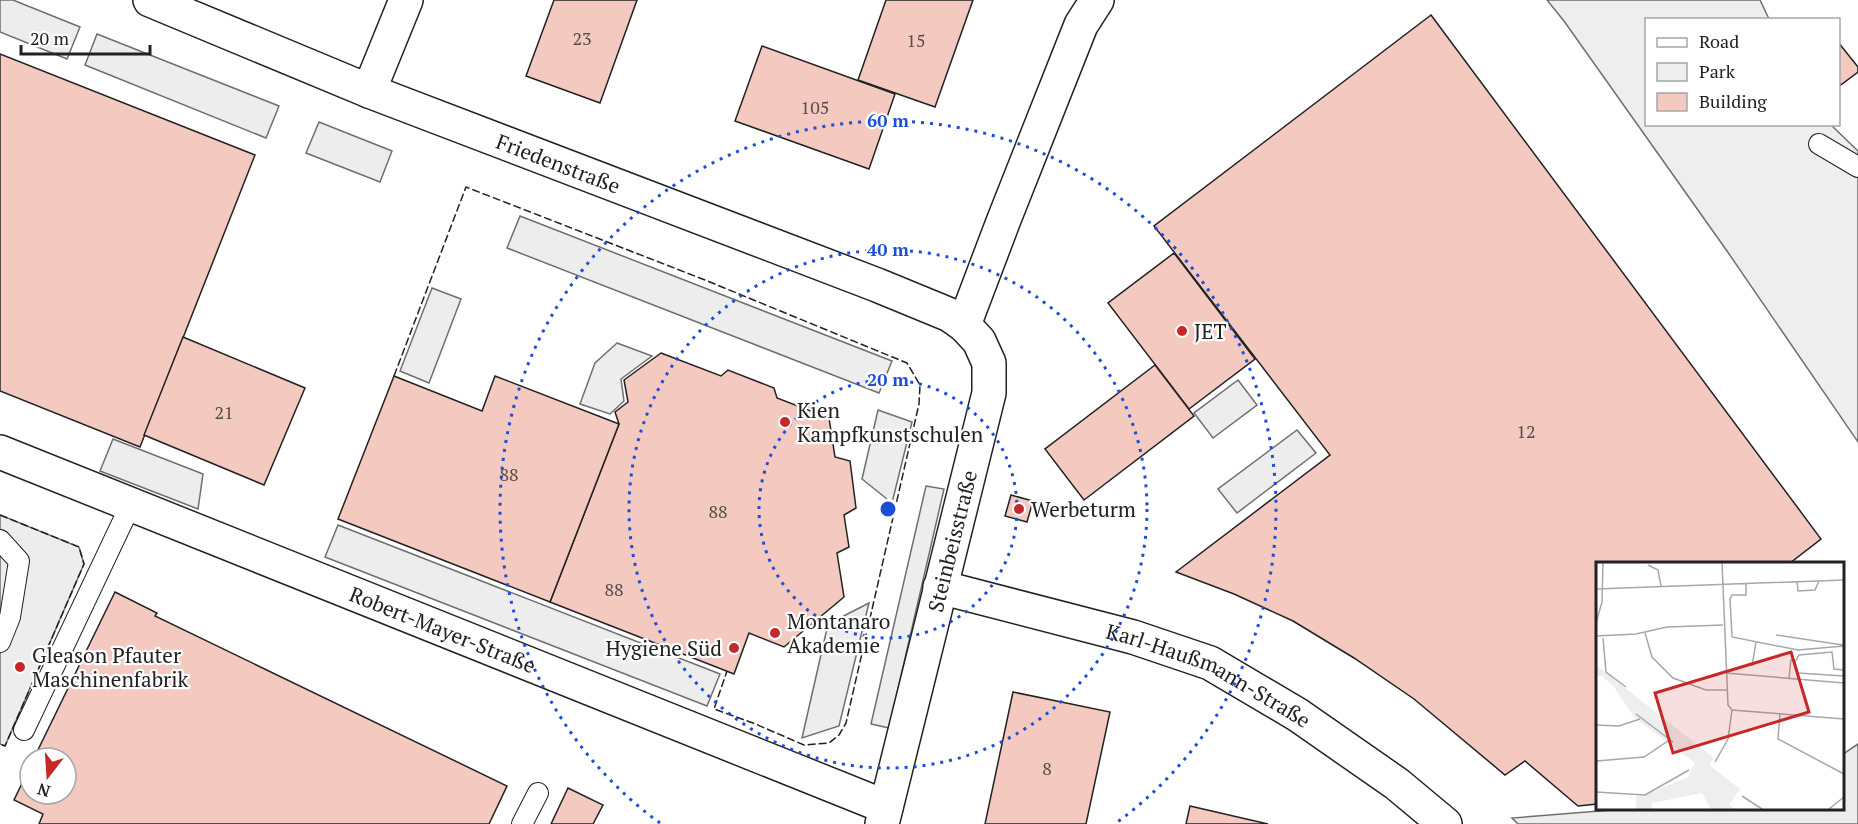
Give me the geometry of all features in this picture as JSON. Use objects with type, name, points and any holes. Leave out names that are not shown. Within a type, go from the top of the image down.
[{"type":"street","name":"Friedenstraße","points":[[150,0],[369,91],[877,285],[950,315],[964,325]]},
{"type":"street","points":[[369,91],[406,0]]},
{"type":"street","points":[[964,325],[1081,25],[1097,0]]},
{"type":"street","name":"Steinbeisstraße","points":[[884,816],[989,393],[989,363],[979,341],[964,325]]},
{"type":"street","name":"Robert-Mayer-Straße","points":[[0,452],[884,816]]},
{"type":"street","name":"Karl-Haußmann-Straße","points":[[940,587],[1133,637],[1210,663],[1298,715],[1397,784],[1445,824]]},
{"type":"lane","points":[[1819,144],[1858,167]]},
{"type":"lane","points":[[24,730],[131,504]]},
{"type":"lane","points":[[0,540],[19,561],[10,617],[0,642]]},
{"type":"lane","points":[[522,824],[538,792]]},
{"type":"green space","points":[[1547,0],[1760,0],[1769,18],[1645,18],[1645,126],[1832,126],[1858,151],[1858,442],[1727,251]]},
{"type":"shaded area","points":[[0,0],[13,0],[80,27],[67,59],[0,32]]},
{"type":"shaded area","points":[[97,34],[279,106],[266,138],[85,65]]},
{"type":"shaded area","points":[[319,122],[392,151],[380,182],[306,153]]},
{"type":"shaded area","points":[[520,216],[892,361],[879,393],[507,248]]},
{"type":"shaded area","points":[[432,288],[461,299],[429,383],[400,371]]},
{"type":"shaded area","points":[[617,343],[652,356],[621,379],[624,401],[610,414],[580,404],[595,363]]},
{"type":"shaded area","name":"JET","points":[[1238,380],[1257,405],[1213,438],[1194,413]]},
{"type":"shaded area","points":[[878,410],[912,422],[892,503],[862,479]]},
{"type":"shaded area","points":[[1297,430],[1316,453],[1237,513],[1218,489]]},
{"type":"shaded area","points":[[113,439],[203,474],[198,509],[100,471]]},
{"type":"shaded area","points":[[926,486],[944,489],[889,728],[871,724]]},
{"type":"shaded area","name":"Gleason Pfauter Maschinenfabrik","points":[[0,515],[79,547],[84,564],[5,746],[0,744]]},
{"type":"shaded area","points":[[338,525],[720,674],[707,706],[325,557]]},
{"type":"shaded area","points":[[869,603],[839,726],[802,738],[828,624]]},
{"type":"shaded area","points":[[1858,744],[1858,824],[1518,824],[1512,818],[1624,809],[1843,809],[1843,754]]},
{"type":"building","points":[[554,0],[637,0],[600,103],[526,76]]},
{"type":"building","points":[[886,0],[973,0],[935,107],[858,80]]},
{"type":"building","points":[[1431,15],[1821,539],[1791,562],[1596,562],[1596,804],[1578,806],[1525,761],[1505,775],[1414,699],[1354,658],[1293,621],[1234,594],[1176,572],[1330,455],[1154,226]]},
{"type":"building","points":[[1840,44],[1858,67],[1858,72],[1840,86]]},
{"type":"building","points":[[762,46],[895,94],[869,169],[735,121]]},
{"type":"building","points":[[0,54],[255,155],[140,447],[0,391]]},
{"type":"building","name":"JET","points":[[1174,253],[1255,359],[1189,409],[1108,303]]},
{"type":"building","points":[[183,337],[305,388],[264,485],[144,435]]},
{"type":"building","points":[[661,353],[721,376],[728,370],[774,388],[777,398],[829,418],[835,457],[850,461],[856,508],[844,515],[849,547],[837,553],[844,597],[784,647],[749,633],[734,674],[550,602],[619,424],[615,412],[628,402],[624,380]]},
{"type":"building","points":[[1155,365],[1194,416],[1084,500],[1045,449]]},
{"type":"building","points":[[394,376],[482,411],[495,376],[619,424],[550,602],[338,519]]},
{"type":"building","name":"Werbeturm","points":[[1011,495],[1033,501],[1027,522],[1005,516]]},
{"type":"building","points":[[115,592],[157,613],[155,616],[507,786],[489,824],[39,824],[43,814],[26,806],[78,806],[78,746],[40,746]]},
{"type":"building","points":[[1013,692],[1110,712],[1086,824],[985,824]]},
{"type":"building","points":[[568,788],[603,805],[593,824],[551,824]]},
{"type":"building","points":[[1190,806],[1268,824],[1186,824]]},
{"type":"fence","points":[[394,376],[466,187],[705,280],[907,363],[920,385],[919,404],[846,723],[839,735],[829,743],[804,745],[714,709],[727,671]]},
{"type":"fence","points":[[0,515],[79,547],[84,564],[5,746],[0,744]]},
{"type":"place","name":"JET","points":[[1182,331]]},
{"type":"place","name":"Kien Kampfkunstschulen","points":[[785,422]]},
{"type":"place","name":"Werbeturm","points":[[1019,509]]},
{"type":"place","name":"Montanaro Akademie","points":[[775,633]]},
{"type":"place","name":"Hygiene Süd","points":[[734,648]]},
{"type":"place","name":"Gleason Pfauter Maschinenfabrik","points":[[20,667]]}]
